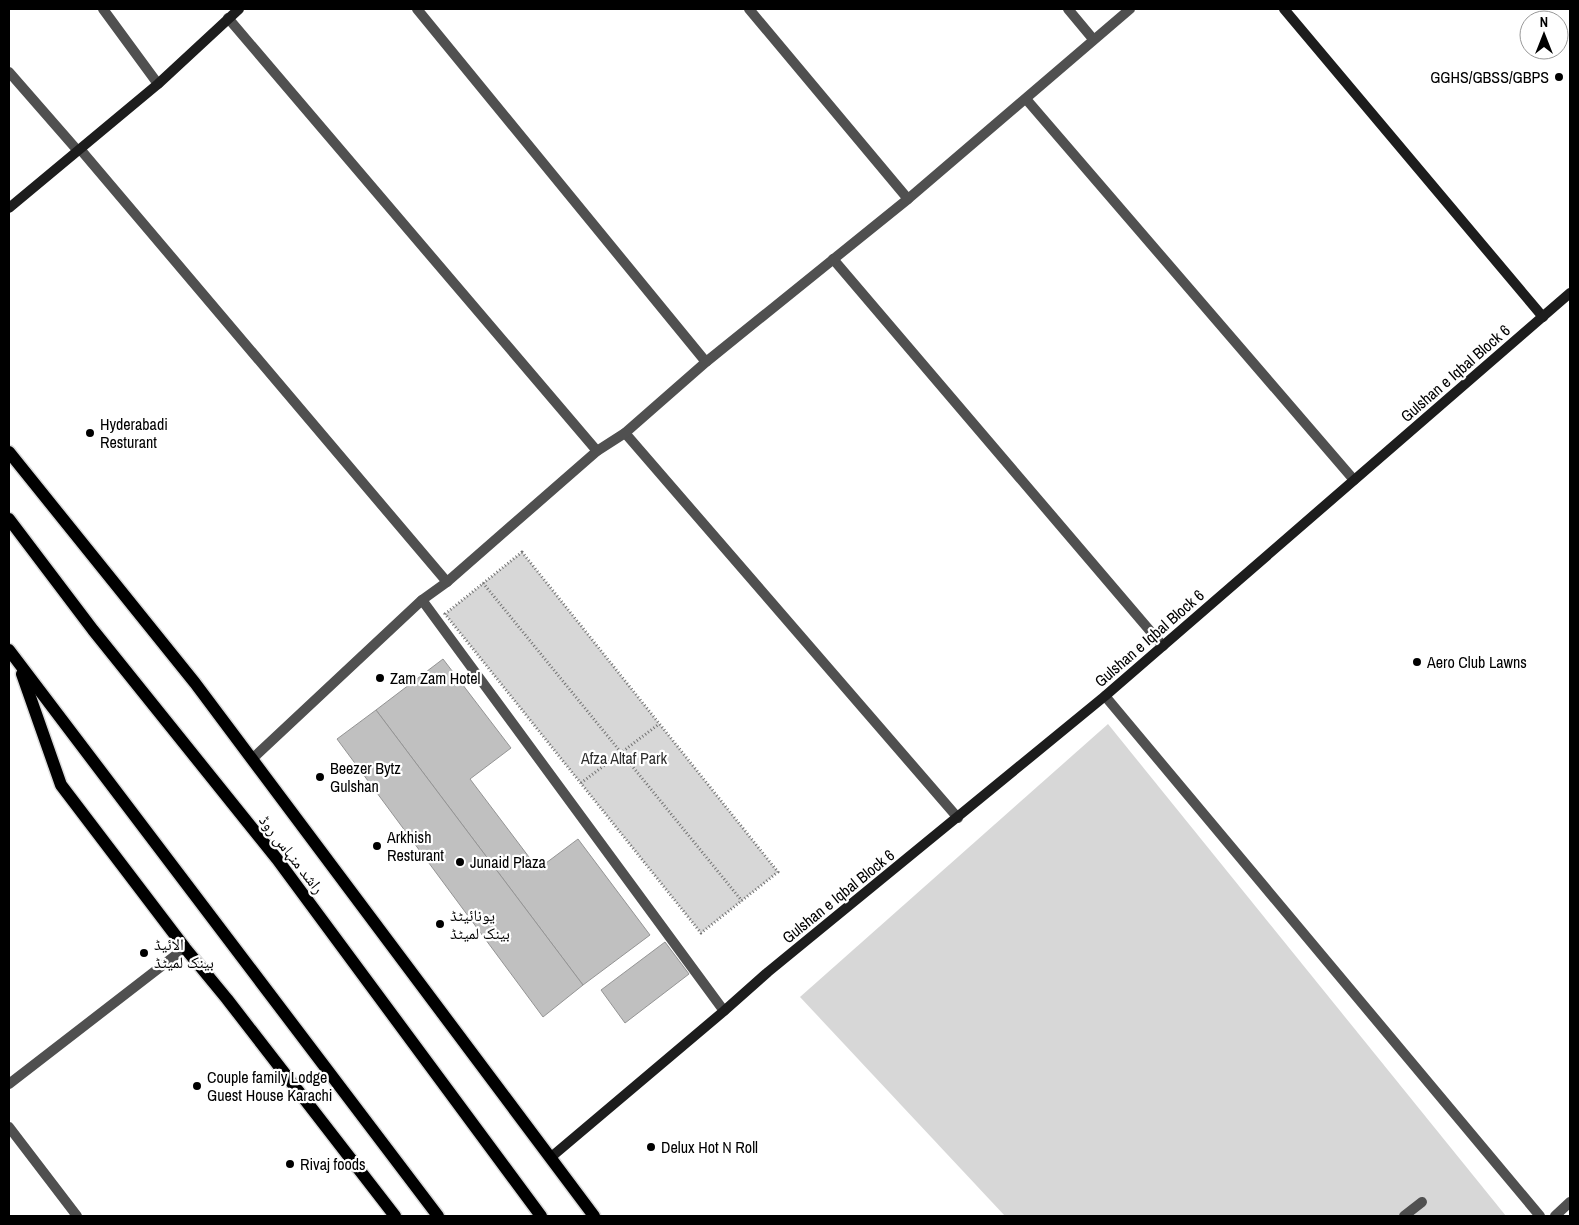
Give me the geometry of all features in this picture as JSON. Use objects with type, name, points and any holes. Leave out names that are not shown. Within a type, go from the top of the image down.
[{"type":"main road","points":[[9,452],[195,683],[594,1216]]},
{"type":"main road","name":"راشد منہاس روڈ","points":[[9,519],[93,630],[276,859],[541,1216]]},
{"type":"main road","points":[[9,650],[438,1216]]},
{"type":"main road","points":[[17,662],[62,785],[185,948],[227,999],[394,1216]]},
{"type":"street","points":[[104,9],[158,84]]},
{"type":"street","points":[[9,208],[158,84],[238,9]]},
{"type":"street","points":[[417,9],[706,362]]},
{"type":"street","points":[[749,9],[908,199]]},
{"type":"street","points":[[1068,9],[1094,39]]},
{"type":"street","points":[[252,759],[422,600],[447,582],[597,451],[625,433],[706,362],[908,199],[1130,9]]},
{"type":"street","points":[[1284,9],[1542,317]]},
{"type":"street","points":[[228,18],[597,451]]},
{"type":"street","points":[[9,72],[79,150],[447,582]]},
{"type":"street","points":[[1026,99],[1354,480]]},
{"type":"street","points":[[833,259],[1163,646]]},
{"type":"street","name":"Gulshan e Iqbal Block 6","points":[[550,1158],[768,972],[1106,696],[1570,293]]},
{"type":"street","points":[[625,433],[958,818]]},
{"type":"street","points":[[422,600],[724,1011]]},
{"type":"street","points":[[1106,696],[1540,1216]]},
{"type":"street","points":[[9,1084],[185,948]]},
{"type":"street","points":[[9,1127],[77,1216]]},
{"type":"street","points":[[1404,1216],[1422,1202]]},
{"type":"street","points":[[1555,1216],[1570,1202]]},
{"type":"path","points":[[522,552],[778,872],[701,933],[445,614],[483,583],[522,552]]},
{"type":"path","points":[[483,583],[742,901]]},
{"type":"path","points":[[581,783],[659,724]]},
{"type":"green space","name":"Afza Altaf Park","points":[[522,552],[778,872],[701,933],[445,614]]},
{"type":"green space","points":[[1108,724],[1506,1216],[1005,1216],[800,997]]},
{"type":"building","points":[[443,659],[511,748],[470,779],[538,869],[578,839],[650,935],[583,985],[376,710]]},
{"type":"building","name":"Junaid Plaza","points":[[376,710],[583,985],[543,1017],[337,739]]},
{"type":"building","points":[[665,942],[689,974],[625,1023],[601,990]]},
{"type":"place","name":"GGHS/GBSS/GBPS","points":[[1559,77]]},
{"type":"place","name":"Hyderabadi Resturant","points":[[90,433]]},
{"type":"place","name":"Aero Club Lawns","points":[[1417,662]]},
{"type":"place","name":"Zam Zam Hotel","points":[[380,678]]},
{"type":"place","name":"Beezer Bytz Gulshan","points":[[320,777]]},
{"type":"place","name":"Arkhish Resturant","points":[[377,846]]},
{"type":"place","name":"Junaid Plaza","points":[[460,862]]},
{"type":"place","name":"یونائیٹڈ بینک لمیٹڈ","points":[[440,924]]},
{"type":"place","name":"الائیڈ بینک لمیٹڈ","points":[[144,953]]},
{"type":"place","name":"Couple family Lodge Guest House Karachi","points":[[197,1086]]},
{"type":"place","name":"Delux Hot N Roll","points":[[651,1147]]},
{"type":"place","name":"Rivaj foods","points":[[290,1164]]}]
